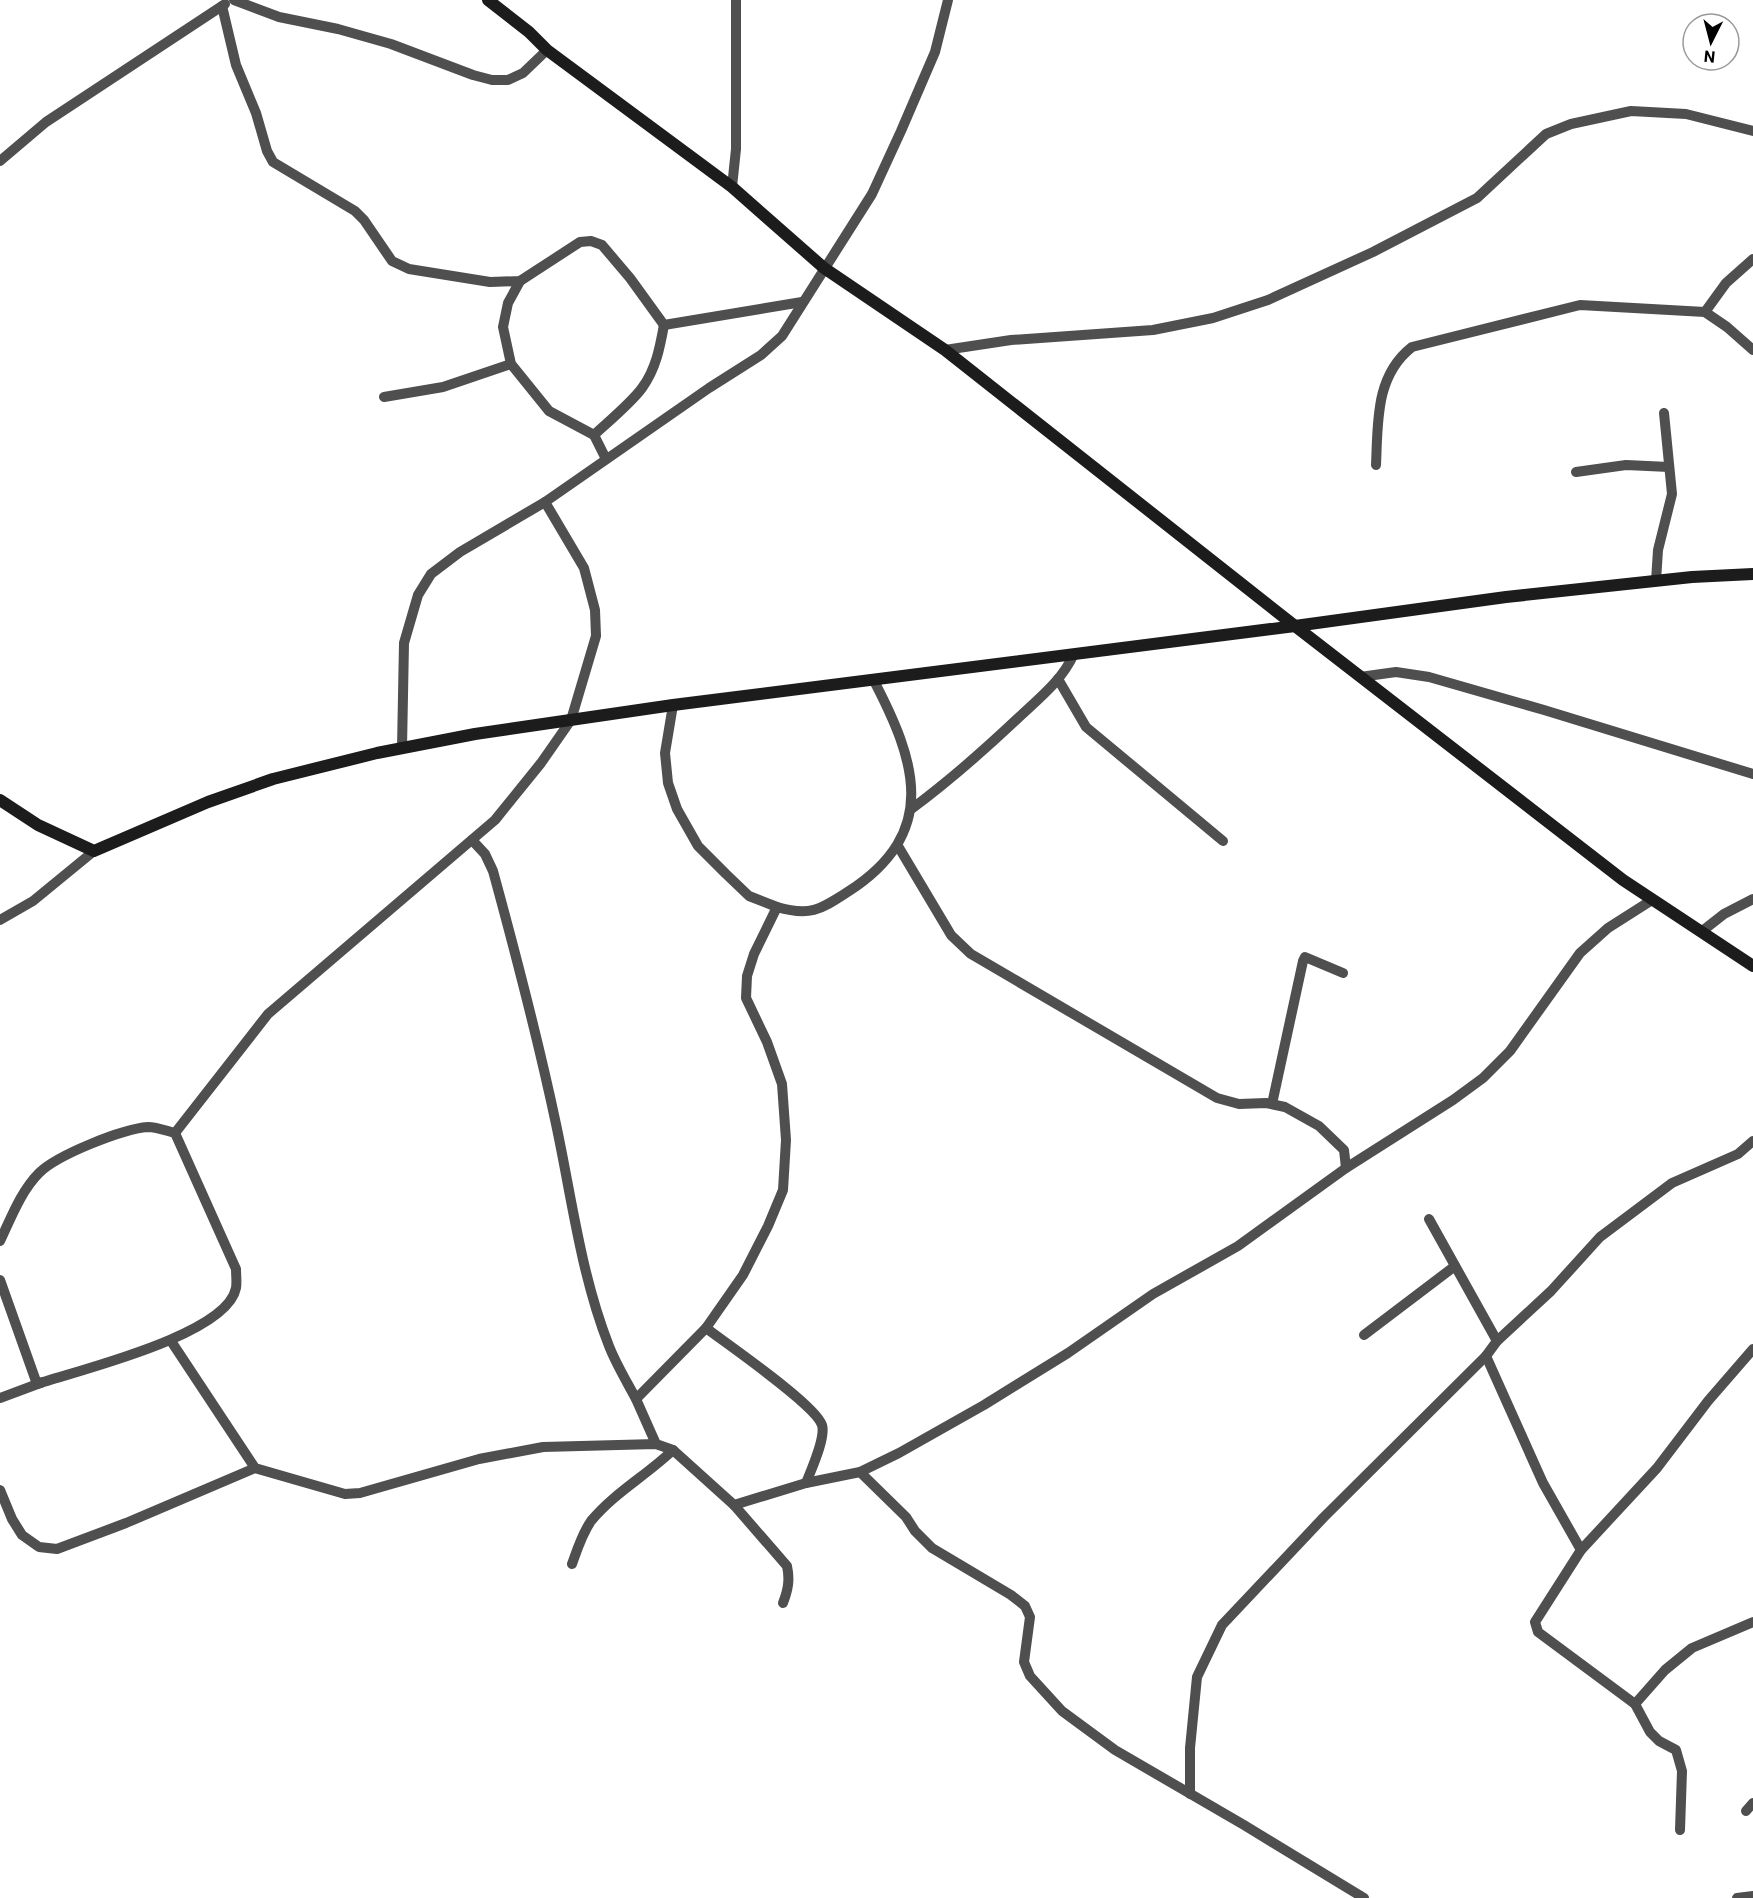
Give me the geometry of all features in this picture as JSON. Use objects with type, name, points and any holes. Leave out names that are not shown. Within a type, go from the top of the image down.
[{"type":"street","points":[[488,0],[529,32],[547,50],[732,187],[824,268],[945,350],[1360,677],[1623,880],[1753,966]]},
{"type":"street","points":[[732,187],[736,149],[736,0]]},
{"type":"street","points":[[402,748],[404,643],[418,595],[431,574],[460,552],[545,502],[709,388],[761,355],[782,336],[872,194],[902,131],[935,52],[948,0]]},
{"type":"street","points":[[229,2],[279,17],[338,29],[392,44],[492,80],[508,80],[523,73],[547,50]]},
{"type":"street","points":[[0,161],[46,123],[229,2]]},
{"type":"street","points":[[229,2],[236,65],[256,112],[267,151],[273,162],[355,211],[364,220],[392,261],[400,266],[490,282],[520,281]]},
{"type":"street","points":[[945,350],[1011,340],[1153,330],[1213,318],[1268,300],[1373,252],[1478,198],[1546,134],[1570,124],[1631,111],[1686,114],[1753,131]]},
{"type":"street","points":[[594,435],[641,389],[658,353],[664,325],[602,245],[591,241],[580,242],[520,281],[508,303],[503,327],[511,364],[549,411],[575,427],[594,435],[606,459]]},
{"type":"street","points":[[1706,312],[1726,284],[1753,259]]},
{"type":"street","points":[[664,325],[802,302]]},
{"type":"street","points":[[1376,465],[1378,406],[1392,366],[1412,347],[1580,305],[1706,312],[1753,350]]},
{"type":"street","points":[[384,397],[443,387],[511,364]]},
{"type":"street","points":[[1656,581],[1658,550],[1672,494],[1664,413]]},
{"type":"street","points":[[1576,472],[1626,465],[1669,467]]},
{"type":"street","points":[[175,1133],[268,1014],[495,820],[541,763],[571,720],[596,636],[594,610],[584,568],[545,502]]},
{"type":"street","points":[[0,920],[33,901],[94,851],[208,802],[273,779],[402,748],[475,734],[673,705],[1506,597],[1692,577],[1753,574]]},
{"type":"street","points":[[910,810],[954,777],[1058,679],[1074,654]]},
{"type":"street","points":[[1360,677],[1396,672],[1429,677],[1753,774]]},
{"type":"street","points":[[1058,679],[1086,727],[1223,841]]},
{"type":"street","points":[[673,705],[665,753],[668,783],[677,809],[698,846],[749,896],[797,913],[822,908],[865,880],[891,856],[898,846],[910,816],[911,788],[908,757],[891,714],[873,680]]},
{"type":"street","points":[[0,800],[38,825],[94,851]]},
{"type":"street","points":[[472,840],[485,854],[494,872],[532,1015],[565,1167],[582,1259],[594,1304],[610,1348],[656,1444]]},
{"type":"street","points":[[898,846],[951,935],[971,954],[1217,1098],[1239,1104],[1272,1104],[1285,1107],[1319,1126],[1344,1150],[1346,1168]]},
{"type":"street","points":[[1701,932],[1724,914],[1753,899]]},
{"type":"street","points":[[734,1505],[806,1483],[861,1472],[939,1431],[1068,1353],[1154,1294],[1238,1246],[1346,1168],[1453,1100],[1483,1078],[1510,1052],[1580,952],[1608,928],[1653,900]]},
{"type":"street","points":[[636,1399],[706,1328],[743,1275],[783,1190],[786,1140],[782,1084],[767,1042],[746,998],[747,976],[754,954],[777,907]]},
{"type":"street","points":[[1272,1104],[1302,961],[1305,957],[1343,972]]},
{"type":"street","points":[[0,1240],[16,1207],[37,1175],[51,1162],[131,1130],[152,1127],[175,1133]]},
{"type":"street","points":[[0,1280],[37,1384],[171,1341],[211,1319],[226,1304],[236,1289],[236,1269],[175,1133]]},
{"type":"street","points":[[1190,1794],[1190,1748],[1197,1677],[1222,1625],[1324,1517],[1486,1356],[1497,1341],[1551,1291],[1600,1238],[1671,1183],[1738,1154],[1753,1141]]},
{"type":"street","points":[[1428,1219],[1497,1341]]},
{"type":"street","points":[[1364,1335],[1455,1266]]},
{"type":"street","points":[[706,1328],[787,1388],[811,1409],[822,1425],[821,1440],[806,1483]]},
{"type":"street","points":[[171,1341],[255,1468]]},
{"type":"street","points":[[1680,1830],[1682,1771],[1676,1750],[1659,1741],[1650,1732],[1635,1704],[1538,1632],[1535,1622],[1581,1550],[1657,1468],[1708,1401],[1753,1349]]},
{"type":"street","points":[[1486,1356],[1543,1483],[1581,1550]]},
{"type":"street","points":[[0,1398],[43,1382]]},
{"type":"street","points":[[0,1490],[12,1519],[22,1535],[39,1547],[57,1549],[126,1523],[255,1468],[345,1494],[360,1493],[479,1459],[543,1447],[656,1444],[673,1450],[734,1505],[787,1566],[790,1576],[783,1603]]},
{"type":"street","points":[[572,1564],[591,1522],[627,1487],[673,1450]]},
{"type":"street","points":[[861,1472],[906,1517],[915,1531],[932,1548],[1011,1595],[1025,1606],[1030,1617],[1024,1662],[1030,1676],[1062,1712],[1115,1750],[1364,1898]]},
{"type":"street","points":[[1635,1704],[1665,1670],[1692,1648],[1753,1623]]},
{"type":"street","points":[[1737,1898],[1753,1896]]}]
